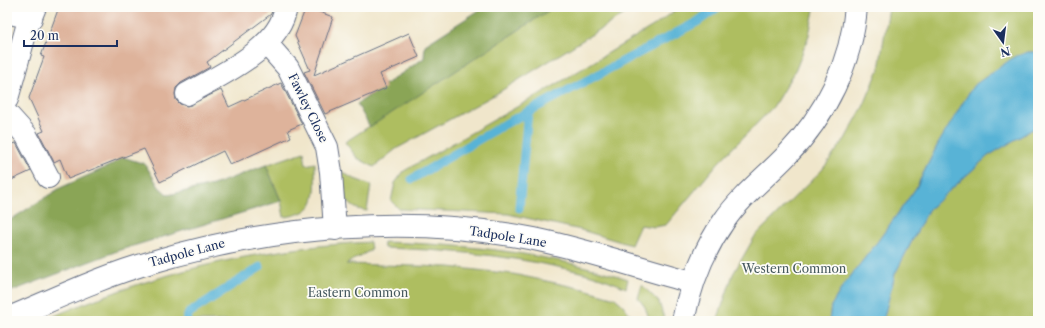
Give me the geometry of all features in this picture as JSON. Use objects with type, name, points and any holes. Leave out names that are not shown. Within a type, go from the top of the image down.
[{"type":"street","points":[[187,94],[244,61],[266,43],[274,35],[281,24],[286,7]]},
{"type":"street","points":[[683,321],[692,282],[724,220],[803,138],[833,89],[844,63],[854,24],[856,7]]},
{"type":"street","points":[[7,12],[33,12],[7,99]]},
{"type":"street","name":"Fawley Close","points":[[266,43],[288,68],[327,147],[331,172],[335,229]]},
{"type":"street","points":[[7,114],[26,135],[48,177]]},
{"type":"street","name":"Tadpole Lane","points":[[7,319],[102,280],[151,262],[248,238],[335,229],[417,227],[502,234],[534,239],[596,254],[692,282]]},
{"type":"green space","points":[[484,7],[554,7],[370,127],[357,104],[424,58],[425,45]]},
{"type":"green space","points":[[554,7],[636,7],[496,94],[396,149],[374,167],[357,158],[345,142]]},
{"type":"green space","points":[[680,7],[814,7],[814,10],[809,35],[797,67],[773,107],[718,163],[666,225],[654,227],[640,225],[631,245],[581,230],[508,214],[399,209],[391,201],[395,183],[404,171],[552,87],[658,23]]},
{"type":"green space","name":"Western Common","points":[[889,7],[1038,7],[1038,52],[1028,52],[1021,55],[938,144],[916,188],[843,286],[831,306],[829,321],[717,321],[733,274],[755,236],[822,170],[845,139],[864,105],[879,69]]},
{"type":"green space","points":[[1038,126],[1038,321],[883,321],[895,274],[928,210],[988,156]]},
{"type":"green space","points":[[304,152],[306,165],[315,163],[315,192],[313,200],[310,206],[304,211],[296,215],[284,217],[281,201],[266,165]]},
{"type":"green space","points":[[123,157],[145,164],[159,187],[168,195],[213,185],[266,165],[281,201],[120,250],[7,293],[7,222],[60,188],[109,166]]},
{"type":"green space","points":[[341,171],[352,178],[371,185],[367,211],[353,206],[349,202],[344,192]]},
{"type":"green space","name":"Eastern Common","points":[[370,242],[371,250],[346,264],[450,267],[513,274],[584,289],[615,298],[624,306],[634,321],[42,321],[82,304],[122,290],[203,266],[285,250]]},
{"type":"green space","points":[[383,242],[447,245],[537,256],[566,262],[628,279],[626,288],[590,275],[511,258],[469,253],[384,248]]},
{"type":"green space","points":[[642,285],[659,302],[665,321],[650,321],[645,307],[638,298]]},
{"type":"water","points":[[1028,52],[1038,52],[1038,126],[988,156],[928,210],[895,274],[883,321],[829,321],[831,306],[843,286],[916,188],[938,144],[973,86],[1014,57]]},
{"type":"building","points":[[59,7],[273,7],[271,14],[207,62],[210,67],[181,83],[176,88],[176,100],[180,104],[187,106],[221,90],[229,107],[281,83],[302,124],[288,130],[291,137],[230,165],[223,151],[160,182],[144,149],[68,179],[60,159],[54,162],[39,133],[44,131],[29,98],[44,57],[41,56]]},
{"type":"building","points":[[306,7],[333,17],[314,75],[409,33],[419,57],[380,74],[386,88],[325,114],[304,72],[310,70],[295,36]]},
{"type":"building","points":[[16,143],[31,171],[7,182],[7,146]]},
{"type":"waterway","points":[[412,179],[505,124],[697,22],[718,7]]},
{"type":"waterway","points":[[519,208],[528,112]]},
{"type":"waterway","points":[[186,321],[189,313],[260,267]]}]
